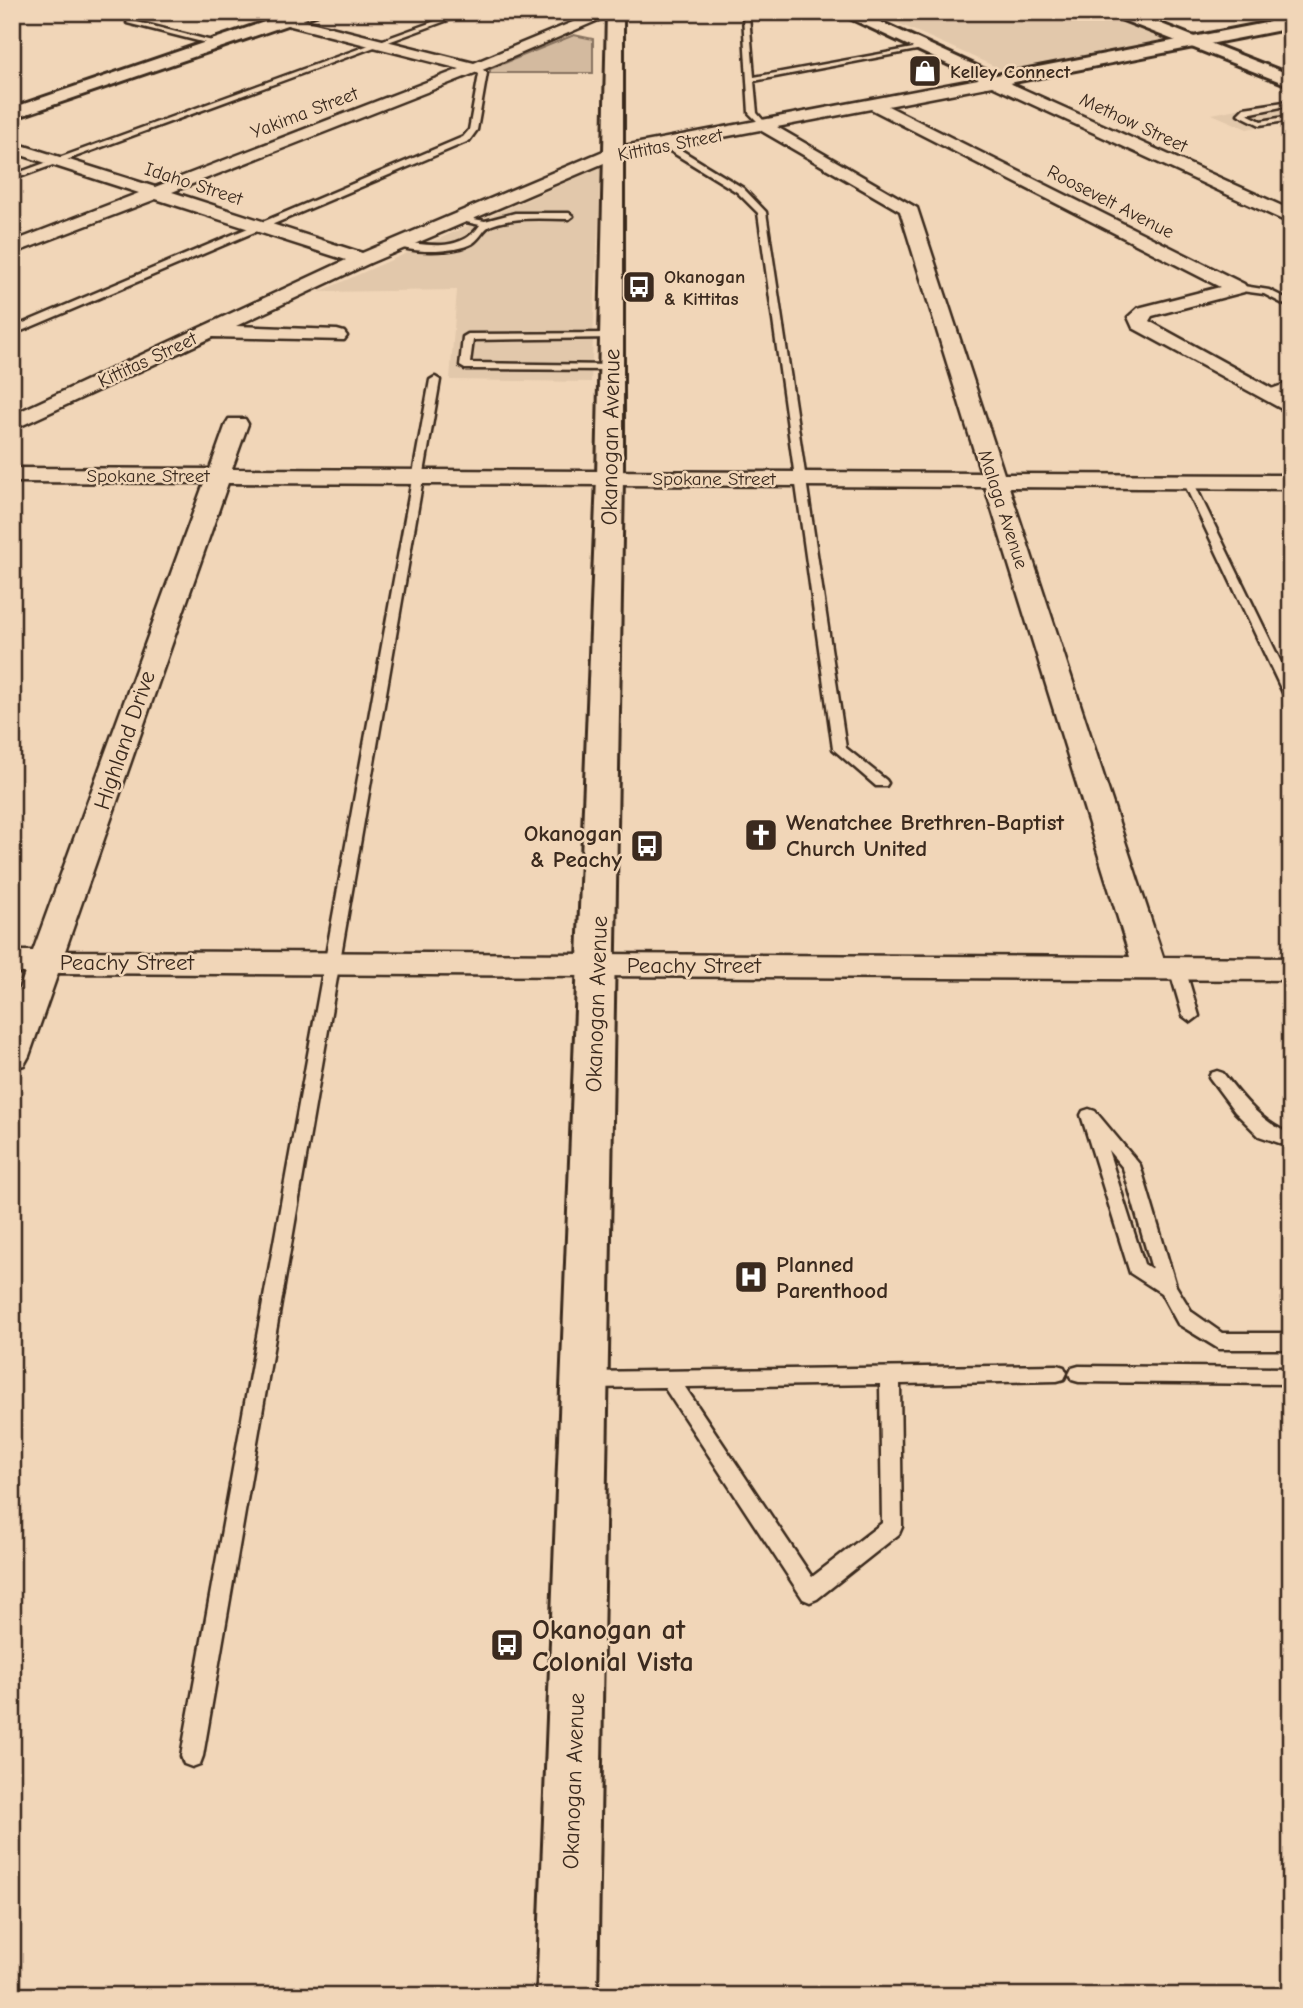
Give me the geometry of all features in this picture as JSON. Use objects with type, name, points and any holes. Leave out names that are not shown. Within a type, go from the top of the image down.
[{"type":"street","points":[[253,12],[475,68]]},
{"type":"street","points":[[12,114],[310,12]]},
{"type":"street","name":"Yakima Street","points":[[12,249],[612,12]]},
{"type":"street","name":"Okanogan Avenue","points":[[567,1996],[610,478],[614,153],[612,12]]},
{"type":"street","name":"Methow Street","points":[[845,12],[1291,217]]},
{"type":"street","points":[[1116,12],[1291,81]]},
{"type":"street","name":"Kittitas Street","points":[[12,423],[363,259],[614,153],[1191,42],[1288,26]]},
{"type":"street","name":"Roosevelt Avenue","points":[[873,104],[1237,288]]},
{"type":"street","name":"Malaga Avenue","points":[[764,126],[908,208],[994,480],[1163,968]]},
{"type":"street","name":"Idaho Street","points":[[12,147],[363,259]]},
{"type":"street","points":[[1237,288],[1145,312],[1138,317],[1140,324],[1291,408]]},
{"type":"street","points":[[208,331],[337,336]]},
{"type":"street","name":"Highland Drive","points":[[12,1056],[237,424]]},
{"type":"street","name":"Spokane Street","points":[[12,475],[1291,482]]},
{"type":"street","name":"Peachy Street","points":[[12,962],[1291,969]]},
{"type":"lane","points":[[12,178],[467,12]]},
{"type":"lane","points":[[742,12],[746,16],[753,113],[764,126]]},
{"type":"lane","points":[[1247,12],[1288,26]]},
{"type":"lane","points":[[129,22],[218,44]]},
{"type":"lane","points":[[751,80],[924,48]]},
{"type":"lane","points":[[12,332],[466,139],[473,130],[483,72],[475,68]]},
{"type":"lane","points":[[1291,103],[1242,114],[1260,123],[1291,118]]},
{"type":"lane","points":[[665,144],[740,190],[761,212],[840,750],[881,783]]},
{"type":"lane","points":[[460,218],[485,224],[515,216],[569,216]]},
{"type":"lane","points":[[397,244],[452,248],[479,236],[485,224]]},
{"type":"lane","points":[[1237,288],[1266,292],[1291,305]]},
{"type":"lane","points":[[468,337],[612,351],[465,366],[468,337]]},
{"type":"lane","points":[[192,1756],[435,380]]},
{"type":"lane","points":[[1265,393],[1291,385]]},
{"type":"lane","points":[[1188,481],[1291,697]]},
{"type":"lane","points":[[1163,968],[1191,1016]]},
{"type":"lane","points":[[1217,1077],[1241,1108],[1265,1131],[1291,1141]]},
{"type":"lane","points":[[1167,1288],[1136,1268],[1089,1115],[1131,1165],[1167,1288],[1185,1318],[1219,1341],[1291,1341]]},
{"type":"lane","points":[[585,1380],[1057,1373]]},
{"type":"lane","points":[[1079,1374],[1291,1376]]},
{"type":"lane","points":[[669,1379],[810,1592],[892,1527],[890,1375]]},
{"type":"shaded area","points":[[873,12],[1098,12],[1170,41],[1007,72]]},
{"type":"shaded area","points":[[574,35],[593,39],[593,73],[490,73],[490,69]]},
{"type":"shaded area","points":[[1291,98],[1291,120],[1247,129],[1212,114]]},
{"type":"shaded area","points":[[601,167],[591,382],[450,380],[457,290],[319,292]]},
{"type":"place","name":"Kelley Connect","points":[[925,71]]},
{"type":"place","name":"Okanogan & Kittitas","points":[[639,287]]},
{"type":"place","name":"Wenatchee Brethren-Baptist Church United","points":[[761,835]]},
{"type":"place","name":"Okanogan & Peachy","points":[[647,846]]},
{"type":"place","name":"Planned Parenthood","points":[[751,1277]]},
{"type":"place","name":"Okanogan at Colonial Vista","points":[[507,1645]]}]
